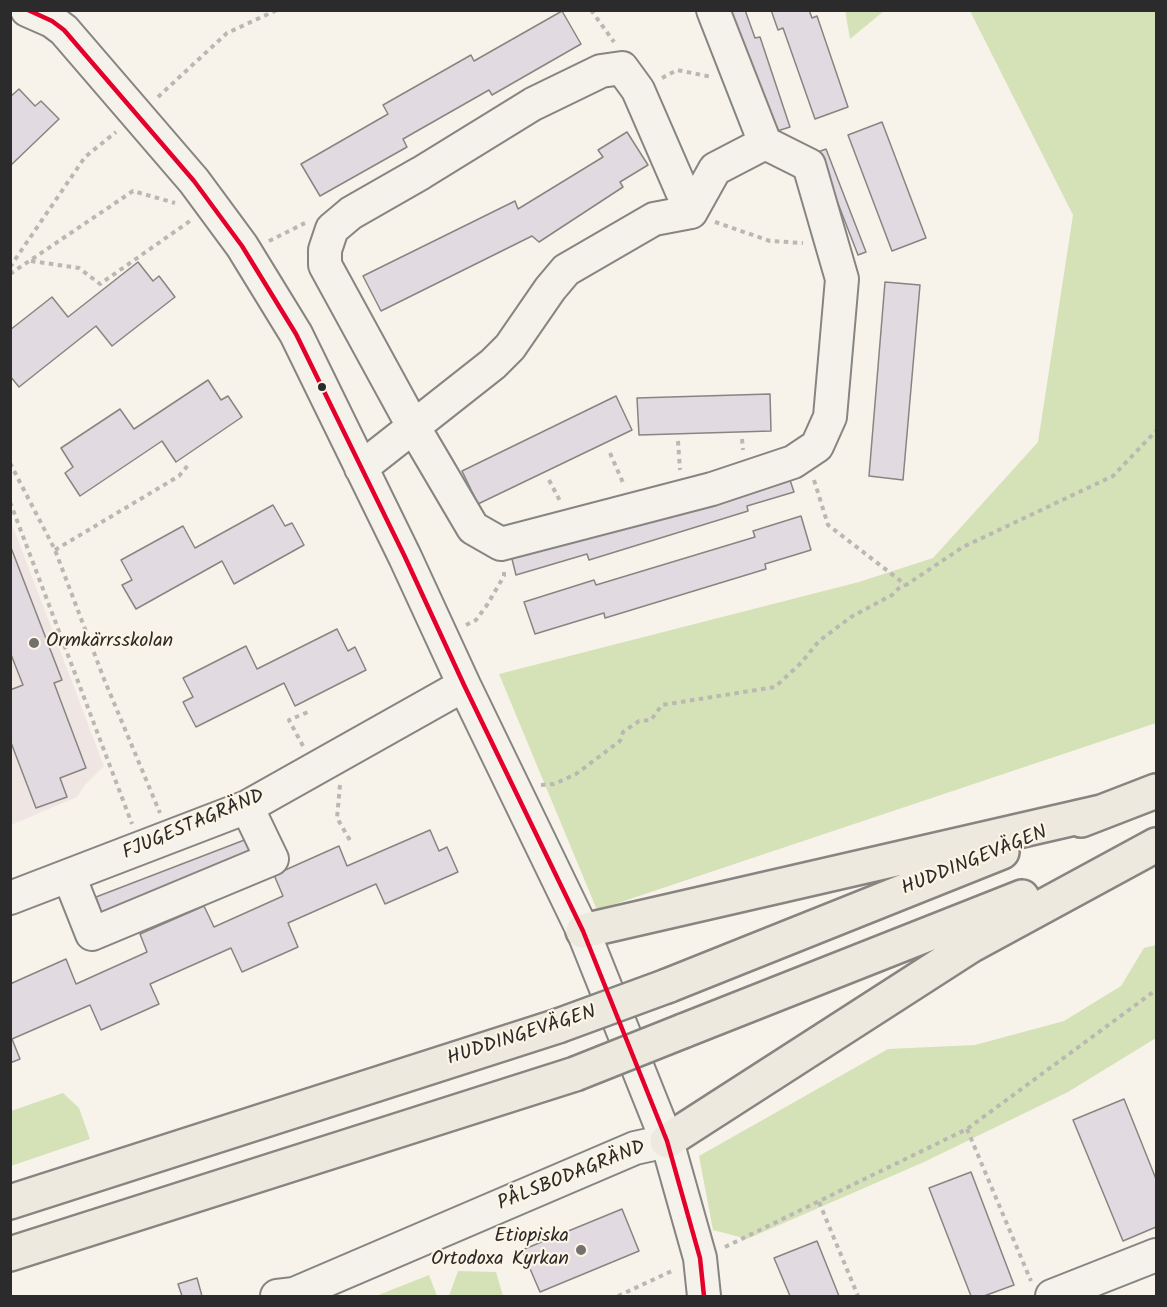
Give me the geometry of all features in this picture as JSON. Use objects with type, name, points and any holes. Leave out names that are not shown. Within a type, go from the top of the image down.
[{"type":"main road","name":"HUDDINGEVÄGEN","points":[[10,1202],[558,1026],[667,986],[1156,791]]},
{"type":"main road","points":[[583,931],[1101,812]]},
{"type":"main road","points":[[10,1254],[575,1074],[1156,844]]},
{"type":"main road","points":[[667,1141],[970,945],[1156,844]]},
{"type":"street","points":[[692,212],[630,79],[601,71],[533,104],[351,213],[332,229],[325,249],[325,265],[413,426],[473,528],[501,544],[636,510],[723,485],[793,462],[817,446],[830,417],[842,279],[809,165],[765,142],[713,10]]},
{"type":"street","points":[[35,12],[64,30],[194,181],[248,254],[296,334],[583,931],[667,1141],[700,1258],[704,1296]]},
{"type":"street","points":[[692,212],[715,169],[765,142]]},
{"type":"street","points":[[361,468],[502,356],[566,270],[654,219],[692,212]]},
{"type":"street","name":"FJUGESTAGRÄND","points":[[10,898],[247,807],[464,685]]},
{"type":"street","points":[[69,876],[92,934],[272,859],[247,807]]},
{"type":"street","name":"PÅLSBODAGRÄND","points":[[277,1296],[294,1294],[635,1148],[667,1141]]},
{"type":"street","points":[[1044,1294],[1156,1255]]},
{"type":"path","points":[[155,100],[227,33],[277,10]]},
{"type":"path","points":[[591,10],[618,48],[630,79],[677,70],[742,84]]},
{"type":"path","points":[[10,267],[85,157],[116,132]]},
{"type":"path","points":[[10,274],[133,191],[184,206],[212,205]]},
{"type":"path","points":[[29,261],[79,268],[100,284],[212,205]]},
{"type":"path","points":[[692,212],[770,241],[802,243],[830,236]]},
{"type":"path","points":[[248,254],[261,245],[306,223],[332,229]]},
{"type":"path","points":[[516,793],[534,786],[554,784],[576,774],[620,741],[623,732],[639,721],[651,720],[662,705],[775,687],[801,663],[819,641],[851,617],[892,595],[901,586],[963,548],[1113,476],[1156,431]]},
{"type":"path","points":[[610,453],[636,510]]},
{"type":"path","points":[[806,453],[828,525],[906,585]]},
{"type":"path","points":[[55,550],[179,477],[189,464]]},
{"type":"path","points":[[11,465],[55,550],[104,679],[170,838]]},
{"type":"path","points":[[10,502],[135,831]]},
{"type":"path","points":[[458,629],[476,620],[504,576],[501,544]]},
{"type":"path","points":[[308,712],[289,720],[325,764],[341,776],[337,818],[351,842]]},
{"type":"path","points":[[618,1296],[967,1130],[1156,990]]},
{"type":"path","points":[[967,1130],[1044,1294]]},
{"type":"path","points":[[819,1202],[858,1296]]},
{"type":"shaded area","name":"Ormkärrsskolan","points":[[10,519],[104,766],[85,785],[77,797],[11,825]]},
{"type":"green space","points":[[845,10],[884,10],[884,11],[850,39]]},
{"type":"green space","points":[[970,11],[1156,11],[1156,723],[597,910],[499,674],[859,582],[933,558],[1038,442],[1073,215]]},
{"type":"green space","points":[[1156,945],[1156,1038],[1068,1092],[924,1162],[747,1239],[713,1230],[699,1156],[888,1049],[975,1045],[1064,1021],[1121,986],[1144,948]]},
{"type":"green space","points":[[63,1093],[79,1108],[90,1139],[11,1166],[11,1111]]},
{"type":"green space","points":[[458,1271],[496,1272],[503,1296],[449,1296]]},
{"type":"green space","points":[[429,1275],[437,1296],[376,1296]]},
{"type":"building","points":[[723,10],[745,10],[755,38],[760,37],[790,127],[771,133]]},
{"type":"building","points":[[771,10],[809,10],[812,18],[817,16],[848,107],[815,119],[783,28],[778,30]]},
{"type":"building","points":[[562,11],[581,44],[492,95],[489,90],[403,139],[407,147],[320,196],[301,164],[388,114],[383,105],[471,55],[474,61]]},
{"type":"building","points":[[19,89],[35,106],[41,101],[59,119],[10,166],[10,97]]},
{"type":"building","points":[[882,122],[926,238],[892,251],[848,135]]},
{"type":"building","points":[[627,132],[648,165],[620,182],[623,187],[539,242],[532,236],[381,311],[363,276],[515,201],[518,209],[603,157],[598,150]]},
{"type":"building","points":[[826,149],[866,252],[858,255],[818,152]]},
{"type":"building","points":[[138,262],[153,281],[159,276],[175,297],[112,346],[96,326],[19,387],[10,376],[10,330],[52,297],[68,317]]},
{"type":"building","points":[[885,282],[920,285],[903,480],[869,476]]},
{"type":"building","points":[[208,380],[221,400],[228,396],[242,417],[176,462],[162,441],[80,496],[65,473],[73,467],[61,448],[120,409],[134,429]]},
{"type":"building","points":[[770,394],[771,431],[639,435],[637,398]]},
{"type":"building","points":[[616,396],[632,430],[478,504],[462,471]]},
{"type":"building","points":[[787,471],[794,492],[747,506],[748,511],[589,560],[587,554],[516,575],[511,555]]},
{"type":"building","points":[[273,505],[285,526],[292,523],[304,545],[234,584],[222,561],[136,609],[122,585],[132,580],[121,560],[183,526],[195,548]]},
{"type":"building","points":[[801,516],[811,550],[765,564],[766,569],[605,618],[604,613],[535,634],[524,602],[594,580],[596,585],[755,537],[753,531]]},
{"type":"building","name":"Ormkärrsskolan","points":[[10,545],[62,680],[54,683],[86,768],[60,778],[67,797],[36,808],[10,740],[10,690],[23,685],[10,652]]},
{"type":"building","points":[[337,629],[348,651],[355,647],[366,670],[295,706],[284,683],[196,727],[183,702],[193,697],[183,678],[246,646],[257,669]]},
{"type":"building","points":[[430,830],[439,851],[447,847],[458,872],[385,904],[376,884],[288,923],[298,947],[242,972],[231,948],[150,984],[159,1004],[101,1030],[90,1005],[12,1039],[20,1059],[10,1063],[10,984],[66,959],[76,984],[147,952],[140,934],[204,906],[214,927],[283,896],[274,875],[339,846],[347,866]]},
{"type":"building","points":[[247,839],[254,857],[102,915],[96,897]]},
{"type":"building","points":[[1124,1099],[1156,1179],[1156,1227],[1123,1241],[1073,1120]]},
{"type":"building","points":[[971,1172],[1014,1285],[984,1296],[971,1296],[929,1188]]},
{"type":"building","name":"Etiopiska Ortodoxa Kyrkan","points":[[622,1209],[639,1251],[540,1292],[522,1250]]},
{"type":"building","points":[[817,1241],[839,1296],[790,1296],[774,1258]]},
{"type":"building","points":[[197,1278],[202,1296],[182,1296],[178,1284]]},
{"type":"transit line","points":[[28,10],[52,21],[64,30],[194,181],[242,246],[296,334],[583,931],[667,1141],[700,1258],[704,1296]]},
{"type":"place","name":"Ormkärrsskolan","points":[[34,643]]},
{"type":"place","name":"Etiopiska Ortodoxa Kyrkan","points":[[581,1250]]}]
